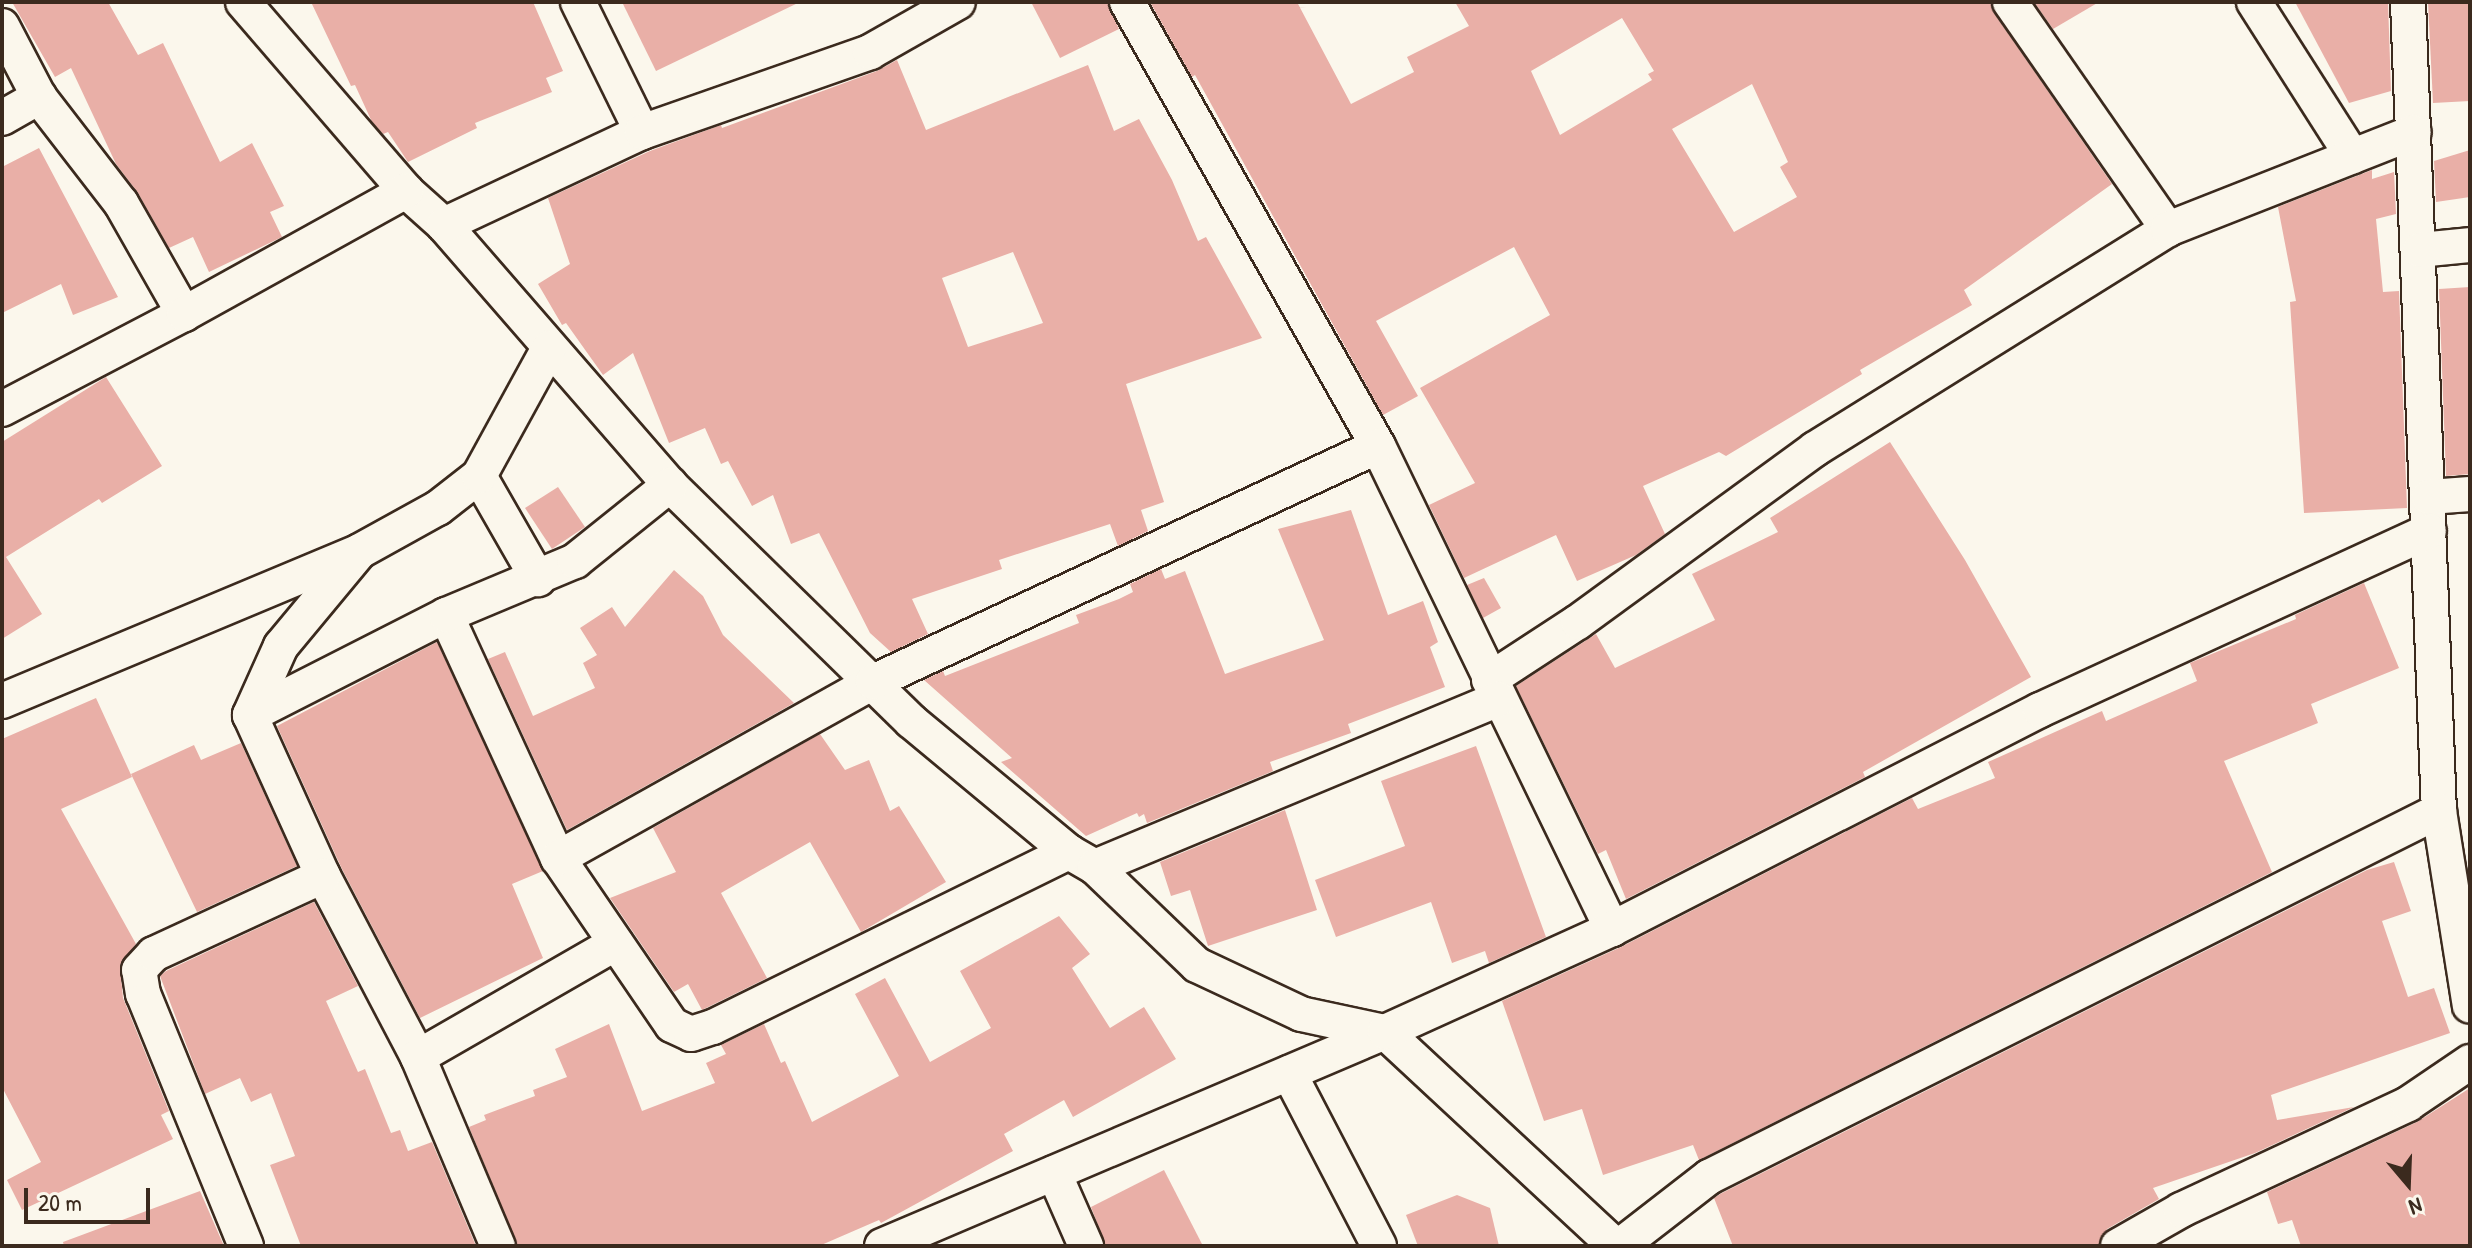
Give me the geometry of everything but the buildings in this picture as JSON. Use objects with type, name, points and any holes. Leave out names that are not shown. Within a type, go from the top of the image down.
[{"type":"street","points":[[243,2],[406,191],[444,225],[670,485],[911,721],[1082,859],[1197,965],[1301,1014],[1385,1032],[1617,1246],[1709,1177],[2439,811]]},
{"type":"street","points":[[578,2],[642,132]]},
{"type":"street","points":[[444,225],[642,132],[870,52],[958,2]]},
{"type":"street","points":[[1127,2],[1378,446],[1612,929]]},
{"type":"street","points":[[2010,2],[2168,229]]},
{"type":"street","points":[[2254,2],[2352,156]]},
{"type":"street","points":[[2408,2],[2420,250],[2439,811],[2470,1006]]},
{"type":"street","points":[[2,26],[39,97],[121,203],[184,314]]},
{"type":"street","points":[[2,118],[39,97]]},
{"type":"street","points":[[446,615],[558,858],[672,1025],[691,1034],[713,1027],[1082,859],[1494,690],[1578,622],[1815,449],[2168,229],[2414,132]]},
{"type":"street","points":[[2,409],[184,314],[406,191]]},
{"type":"street","points":[[2420,250],[2470,245]]},
{"type":"street","points":[[2,701],[360,551],[438,508],[479,476],[549,348]]},
{"type":"street","points":[[558,858],[873,682],[1378,446]]},
{"type":"street","points":[[479,476],[538,579]]},
{"type":"street","points":[[250,715],[446,615],[575,561],[670,485]]},
{"type":"street","points":[[2429,497],[2470,494]]},
{"type":"street","points":[[882,1246],[1385,1032],[1612,929],[2040,710],[2429,531]]},
{"type":"street","points":[[360,551],[281,646],[250,715],[323,876],[418,1057],[498,1246]]},
{"type":"street","points":[[246,1246],[143,994],[139,970],[154,954],[323,876]]},
{"type":"street","points":[[418,1057],[616,943]]},
{"type":"street","points":[[2118,1246],[2181,1210],[2408,1104],[2470,1062]]},
{"type":"street","points":[[1289,1073],[1379,1246]]},
{"type":"street","points":[[1054,1173],[1086,1246]]}]
